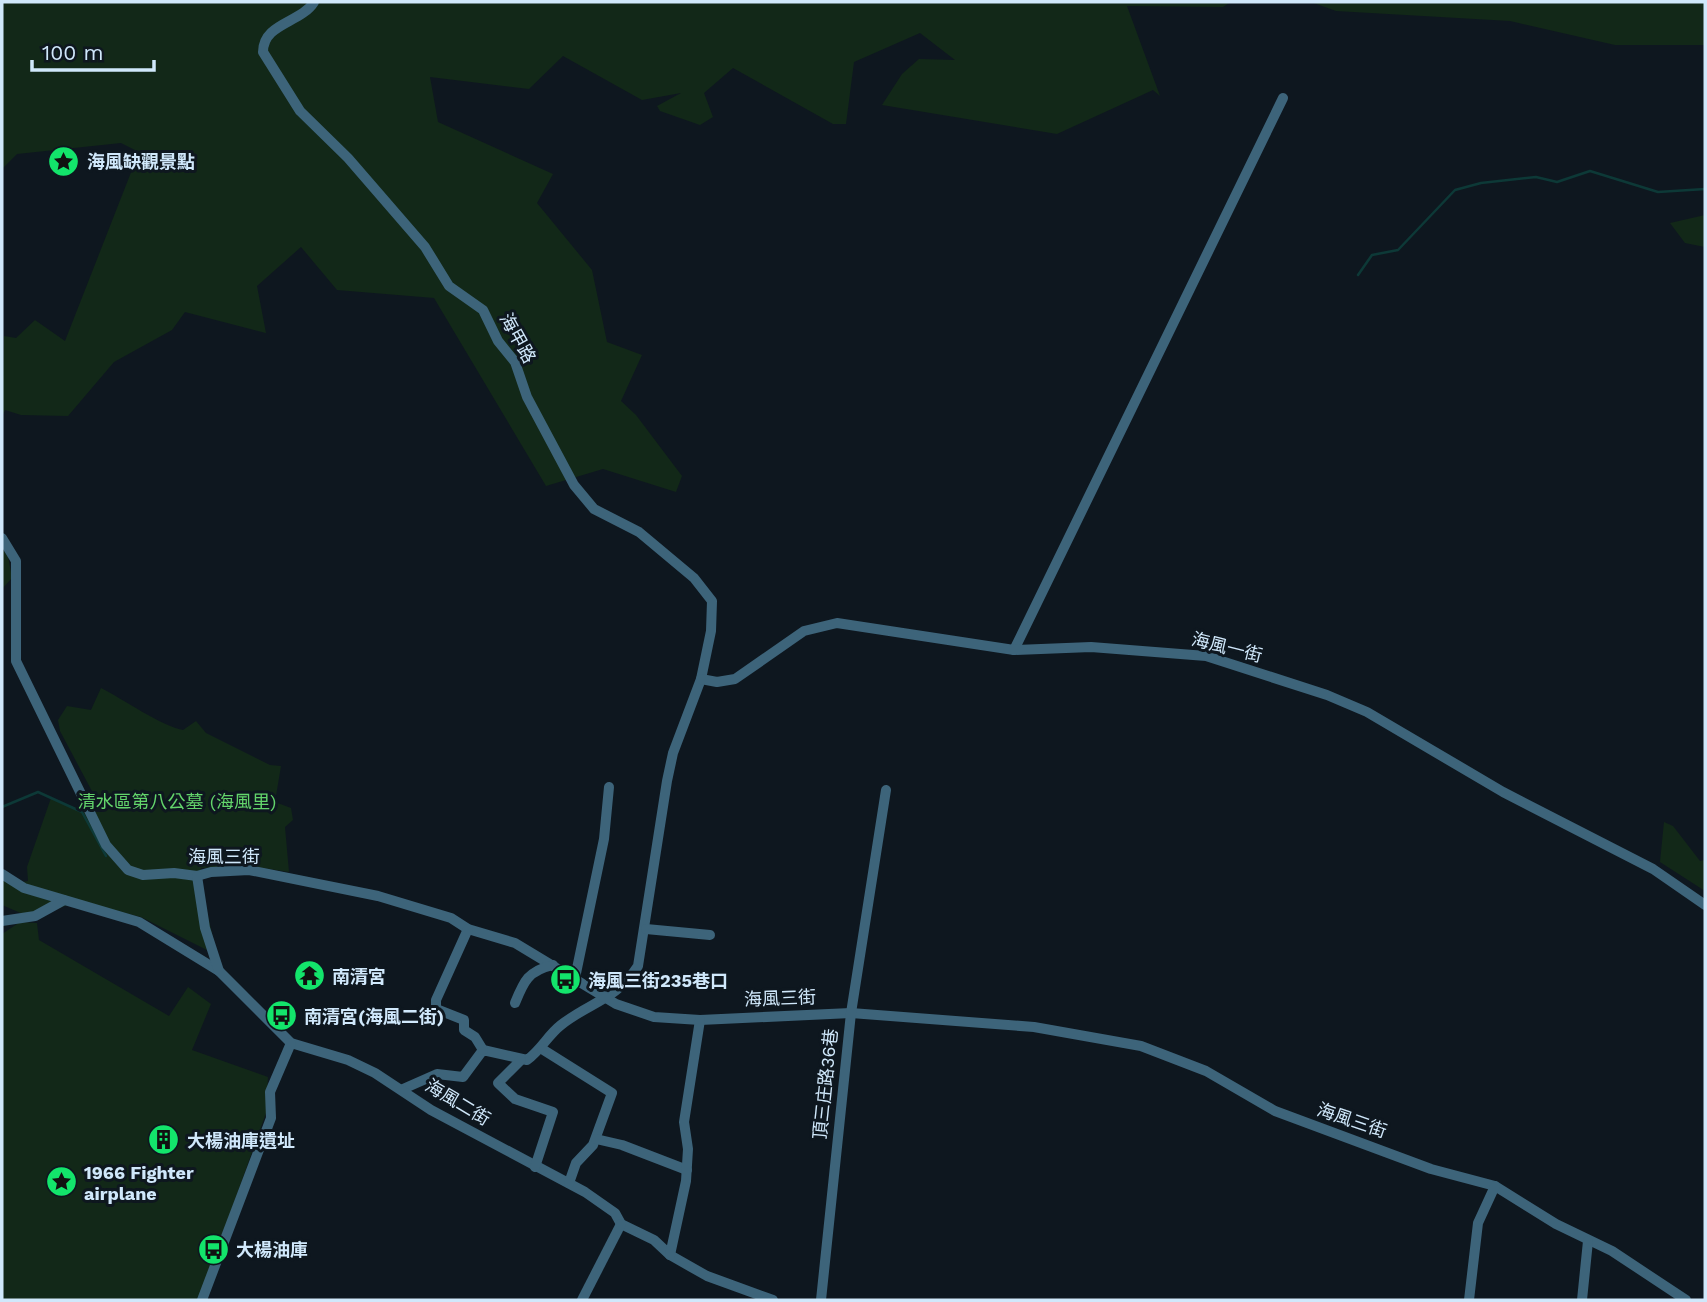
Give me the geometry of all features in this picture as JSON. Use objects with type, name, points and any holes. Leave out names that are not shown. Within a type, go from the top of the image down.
[{"type":"street","name":"海甲路","points":[[314,2],[306,11],[269,33],[263,42],[263,52],[270,66],[300,111],[348,158],[425,247],[449,286],[483,310],[498,341],[515,362],[527,397],[574,485],[594,509],[639,532],[694,578],[712,601],[711,631],[701,679],[669,772],[653,856],[646,929],[638,966],[626,985],[561,1025],[542,1049]]},
{"type":"street","points":[[1014,650],[1283,98]]},
{"type":"street","name":"海風三街","points":[[2,538],[16,561],[16,661],[106,845],[128,870],[143,875],[174,873],[197,876],[211,872],[248,870],[378,896],[451,918],[468,929],[515,943],[616,1004],[654,1017],[700,1020],[851,1013],[1023,1026],[1141,1046],[1206,1071],[1275,1111],[1431,1168],[1495,1186],[1588,1241],[1612,1251],[1686,1300]]},
{"type":"street","name":"海風一街","points":[[701,679],[717,682],[735,679],[804,631],[837,623],[1014,650],[1091,647],[1206,656],[1327,695],[1367,712],[1503,792],[1653,869],[1705,905]]},
{"type":"street","points":[[575,978],[604,839],[609,787]]},
{"type":"street","name":"頂三庄路36巷","points":[[821,1300],[851,1013],[886,790]]},
{"type":"street","points":[[2,874],[24,888],[139,922],[219,971]]},
{"type":"street","name":"海風二街","points":[[197,876],[205,928],[219,971],[291,1043],[348,1060],[402,1089],[431,1110],[569,1183],[615,1213],[621,1224],[654,1240],[670,1255],[707,1276],[773,1300]]},
{"type":"street","points":[[2,920],[35,916],[64,900]]},
{"type":"street","points":[[468,929],[436,1000],[436,1009],[464,1020],[464,1030],[475,1037],[483,1050]]},
{"type":"street","points":[[646,929],[710,935]]},
{"type":"street","points":[[515,1003],[522,986],[535,969],[553,965]]},
{"type":"street","points":[[670,1255],[687,1170],[684,1122],[700,1020]]},
{"type":"street","points":[[202,1300],[271,1118],[270,1092],[291,1043]]},
{"type":"street","points":[[402,1089],[438,1074],[463,1077],[483,1050],[492,1049],[527,1060],[542,1049],[611,1093],[596,1139],[576,1163],[569,1183]]},
{"type":"street","points":[[521,1059],[498,1083],[515,1099],[552,1112],[535,1167]]},
{"type":"street","points":[[596,1139],[622,1145],[687,1170]]},
{"type":"street","points":[[1469,1300],[1478,1223],[1495,1186]]},
{"type":"street","points":[[582,1300],[621,1224]]},
{"type":"street","points":[[1582,1300],[1588,1241]]},
{"type":"green space","points":[[2,2],[1231,2],[1223,7],[1127,6],[1160,96],[1153,90],[1057,134],[882,105],[902,74],[919,59],[955,60],[920,33],[854,62],[846,124],[833,124],[733,68],[704,93],[713,117],[700,125],[660,111],[657,106],[681,93],[642,100],[563,56],[529,89],[430,77],[438,122],[553,174],[537,203],[592,270],[607,342],[642,355],[621,401],[636,415],[682,476],[676,492],[603,469],[546,486],[434,298],[337,290],[301,247],[257,286],[266,333],[185,312],[172,330],[114,362],[68,416],[21,415],[5,410],[2,417],[4,336],[16,338],[35,320],[65,341],[139,152],[121,143],[17,154],[2,169]]},
{"type":"green space","points":[[1311,2],[1705,2],[1705,45],[1615,45],[1510,21],[1336,11]]},
{"type":"green space","points":[[1705,215],[1705,247],[1685,243],[1670,223]]},
{"type":"green space","points":[[2,548],[8,556],[12,578],[2,589]]},
{"type":"green space","name":"清水區第八公墓 (海風里)","points":[[101,688],[174,727],[183,730],[196,721],[206,733],[270,765],[281,766],[275,802],[291,808],[293,820],[285,827],[289,872],[257,867],[201,868],[200,881],[217,955],[141,917],[78,901],[49,912],[23,914],[2,905],[2,877],[12,884],[28,881],[27,867],[51,798],[86,812],[103,812],[60,731],[58,720],[67,706],[91,710]]},
{"type":"green space","points":[[1664,822],[1673,826],[1700,861],[1705,860],[1705,891],[1660,862]]},
{"type":"green space","points":[[20,922],[37,923],[39,940],[169,1016],[188,987],[211,1004],[192,1050],[268,1077],[266,1113],[199,1300],[2,1300],[2,934]]},
{"type":"waterway","points":[[1358,275],[1372,255],[1398,250],[1455,190],[1481,183],[1536,177],[1557,182],[1590,171],[1658,192],[1705,189]]},
{"type":"waterway","points":[[2,807],[38,792],[82,812],[106,856]]},
{"type":"place","name":"海風缺觀景點","points":[[64,161]]},
{"type":"place","name":"南清宮","points":[[309,976]]},
{"type":"place","name":"海風三街235巷口","points":[[565,980]]},
{"type":"place","name":"南清宮(海風二街)","points":[[281,1016]]},
{"type":"place","name":"大楊油庫遺址","points":[[164,1140]]},
{"type":"place","name":"1966 Fighter airplane","points":[[61,1182]]},
{"type":"place","name":"大楊油庫","points":[[213,1249]]}]
